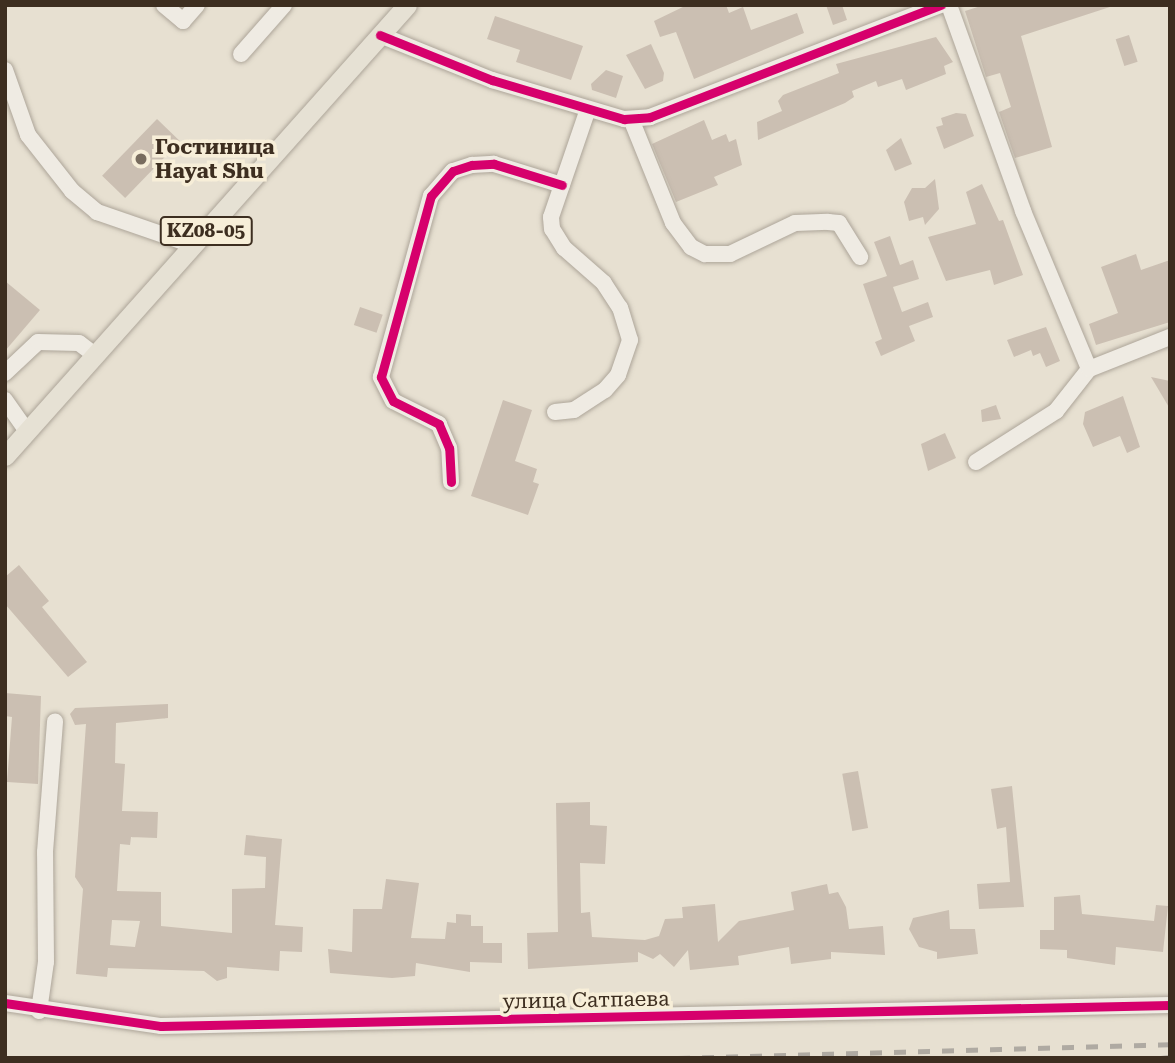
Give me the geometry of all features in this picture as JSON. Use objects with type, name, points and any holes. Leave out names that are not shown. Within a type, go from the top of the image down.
[{"type":"main road","name":"KZ08-05","points":[[5,456],[407,5]]},
{"type":"street","points":[[164,5],[183,22],[197,5]]},
{"type":"street","points":[[241,54],[284,5]]},
{"type":"street","points":[[380,35],[587,112],[631,119],[650,117],[941,5]]},
{"type":"street","points":[[949,5],[1023,211],[1089,369]]},
{"type":"street","points":[[5,70],[28,135],[72,191],[97,212],[193,246]]},
{"type":"street","points":[[555,412],[574,411],[605,390],[618,374],[630,340],[620,308],[604,283],[556,240],[551,217],[587,112]]},
{"type":"street","points":[[631,119],[673,223],[691,247],[730,254],[794,223],[828,222],[839,223],[860,257]]},
{"type":"street","points":[[451,482],[449,448],[439,425],[393,401],[381,377],[431,197],[453,171],[472,165],[494,164],[562,185]]},
{"type":"street","points":[[976,462],[1056,411],[1089,369],[1170,337]]},
{"type":"street","points":[[5,373],[38,342],[79,343],[95,355]]},
{"type":"street","points":[[5,400],[27,432]]},
{"type":"street","points":[[5,423],[27,432]]},
{"type":"street","points":[[39,1011],[46,962],[45,852],[55,721]]},
{"type":"street","name":"улица Сатпаева","points":[[5,1003],[39,1011],[161,1026],[1170,1005]]},
{"type":"building","points":[[687,5],[726,5],[729,13],[743,7],[751,30],[797,13],[804,33],[694,79],[676,32],[660,37],[654,21]]},
{"type":"building","points":[[826,5],[842,5],[847,20],[833,25]]},
{"type":"building","points":[[984,5],[1116,5],[1021,36],[1052,147],[1015,158],[999,112],[1011,107],[1000,73],[986,77],[965,11]]},
{"type":"building","points":[[495,16],[583,46],[571,80],[516,62],[520,50],[487,39]]},
{"type":"building","points":[[1129,35],[1138,62],[1124,66],[1116,39]]},
{"type":"building","points":[[936,37],[953,62],[944,66],[946,74],[906,90],[902,79],[878,87],[876,81],[852,91],[854,97],[845,103],[758,140],[757,122],[782,111],[778,101],[783,95],[839,73],[836,64]]},
{"type":"building","points":[[651,44],[664,73],[663,81],[645,89],[626,55]]},
{"type":"building","points":[[606,70],[623,76],[616,98],[592,90],[591,84]]},
{"type":"building","points":[[956,113],[966,114],[974,136],[944,149],[936,127],[943,125],[941,118]]},
{"type":"building","name":"Гостиница Hayat Shu","points":[[157,119],[180,141],[125,198],[102,176]]},
{"type":"building","points":[[704,120],[712,140],[726,134],[729,142],[736,139],[742,165],[714,177],[718,185],[676,202],[652,144]]},
{"type":"building","points":[[901,138],[912,164],[895,171],[886,150]]},
{"type":"building","points":[[935,179],[939,209],[925,225],[923,217],[909,221],[904,202],[912,188],[925,188]]},
{"type":"building","points":[[982,184],[999,221],[1003,220],[1023,275],[994,285],[990,270],[946,281],[928,237],[976,224],[966,192]]},
{"type":"building","points":[[890,236],[900,265],[913,260],[919,279],[893,287],[902,312],[928,302],[933,317],[909,326],[915,341],[881,356],[875,342],[882,339],[863,284],[887,276],[874,242]]},
{"type":"building","points":[[1136,254],[1141,270],[1170,260],[1170,322],[1096,345],[1089,324],[1118,313],[1101,267]]},
{"type":"building","points":[[5,281],[40,310],[5,351]]},
{"type":"building","points":[[360,307],[383,315],[377,333],[354,325]]},
{"type":"building","points":[[1046,327],[1060,361],[1046,367],[1040,353],[1033,356],[1031,350],[1014,357],[1007,340]]},
{"type":"building","points":[[1151,377],[1170,381],[1170,409]]},
{"type":"building","points":[[1123,396],[1140,447],[1127,453],[1120,436],[1093,447],[1083,424],[1085,412]]},
{"type":"building","points":[[503,400],[532,410],[515,461],[537,469],[533,482],[539,484],[528,515],[471,496]]},
{"type":"building","points":[[996,405],[1001,419],[982,422],[981,410]]},
{"type":"building","points":[[945,433],[956,458],[928,471],[921,444]]},
{"type":"building","points":[[19,565],[49,601],[42,607],[87,662],[68,677],[5,604],[5,577]]},
{"type":"building","points":[[5,693],[41,696],[38,784],[7,782],[12,717],[5,716]]},
{"type":"building","points":[[168,704],[168,718],[116,723],[115,763],[125,764],[122,811],[158,812],[157,838],[131,837],[130,845],[120,844],[117,891],[161,892],[161,926],[232,933],[232,889],[265,888],[266,857],[244,855],[246,835],[282,839],[275,925],[303,927],[302,952],[280,951],[279,971],[227,967],[227,978],[217,981],[204,971],[108,968],[107,977],[76,974],[83,889],[75,877],[86,724],[75,725],[70,714],[75,708]],"holes":[[[112,920],[140,921],[135,947],[110,945]]]},
{"type":"building","points":[[858,771],[868,828],[852,831],[842,774]]},
{"type":"building","points":[[1012,786],[1024,907],[979,909],[977,884],[1010,882],[1006,827],[997,829],[991,789]]},
{"type":"building","points":[[590,802],[590,825],[607,826],[605,864],[580,863],[581,913],[590,912],[592,937],[645,940],[659,936],[665,919],[683,918],[682,907],[715,904],[718,942],[739,921],[794,910],[791,892],[827,884],[829,894],[838,892],[846,907],[849,929],[883,926],[885,955],[831,952],[831,959],[791,964],[789,947],[738,956],[739,965],[690,970],[688,950],[674,967],[660,954],[653,959],[638,952],[638,962],[528,969],[527,933],[558,932],[556,803]]},
{"type":"building","points":[[386,879],[419,883],[411,938],[445,939],[447,922],[456,923],[456,914],[471,915],[471,926],[483,926],[483,943],[502,943],[502,963],[470,962],[470,972],[416,963],[415,976],[392,978],[330,973],[328,949],[352,952],[353,909],[382,909]]},
{"type":"building","points":[[1080,895],[1082,914],[1154,921],[1156,905],[1168,906],[1163,952],[1116,947],[1115,965],[1067,958],[1067,950],[1040,949],[1040,930],[1054,930],[1054,897]]},
{"type":"building","points":[[949,910],[950,929],[975,929],[978,954],[937,959],[937,952],[919,947],[909,929],[913,918]]},
{"type":"railway","points":[[678,1058],[1170,1044]]},
{"type":"railway","points":[[1161,1058],[1170,1057]]},
{"type":"cycle path","points":[[380,35],[492,80],[624,119],[650,117],[941,5]]},
{"type":"cycle path","points":[[451,482],[449,448],[439,424],[393,401],[381,377],[431,196],[453,171],[472,165],[494,164],[562,185]]},
{"type":"cycle path","points":[[5,1003],[161,1026],[1170,1005]]},
{"type":"place","name":"Гостиница Hayat Shu","points":[[141,159]]}]
